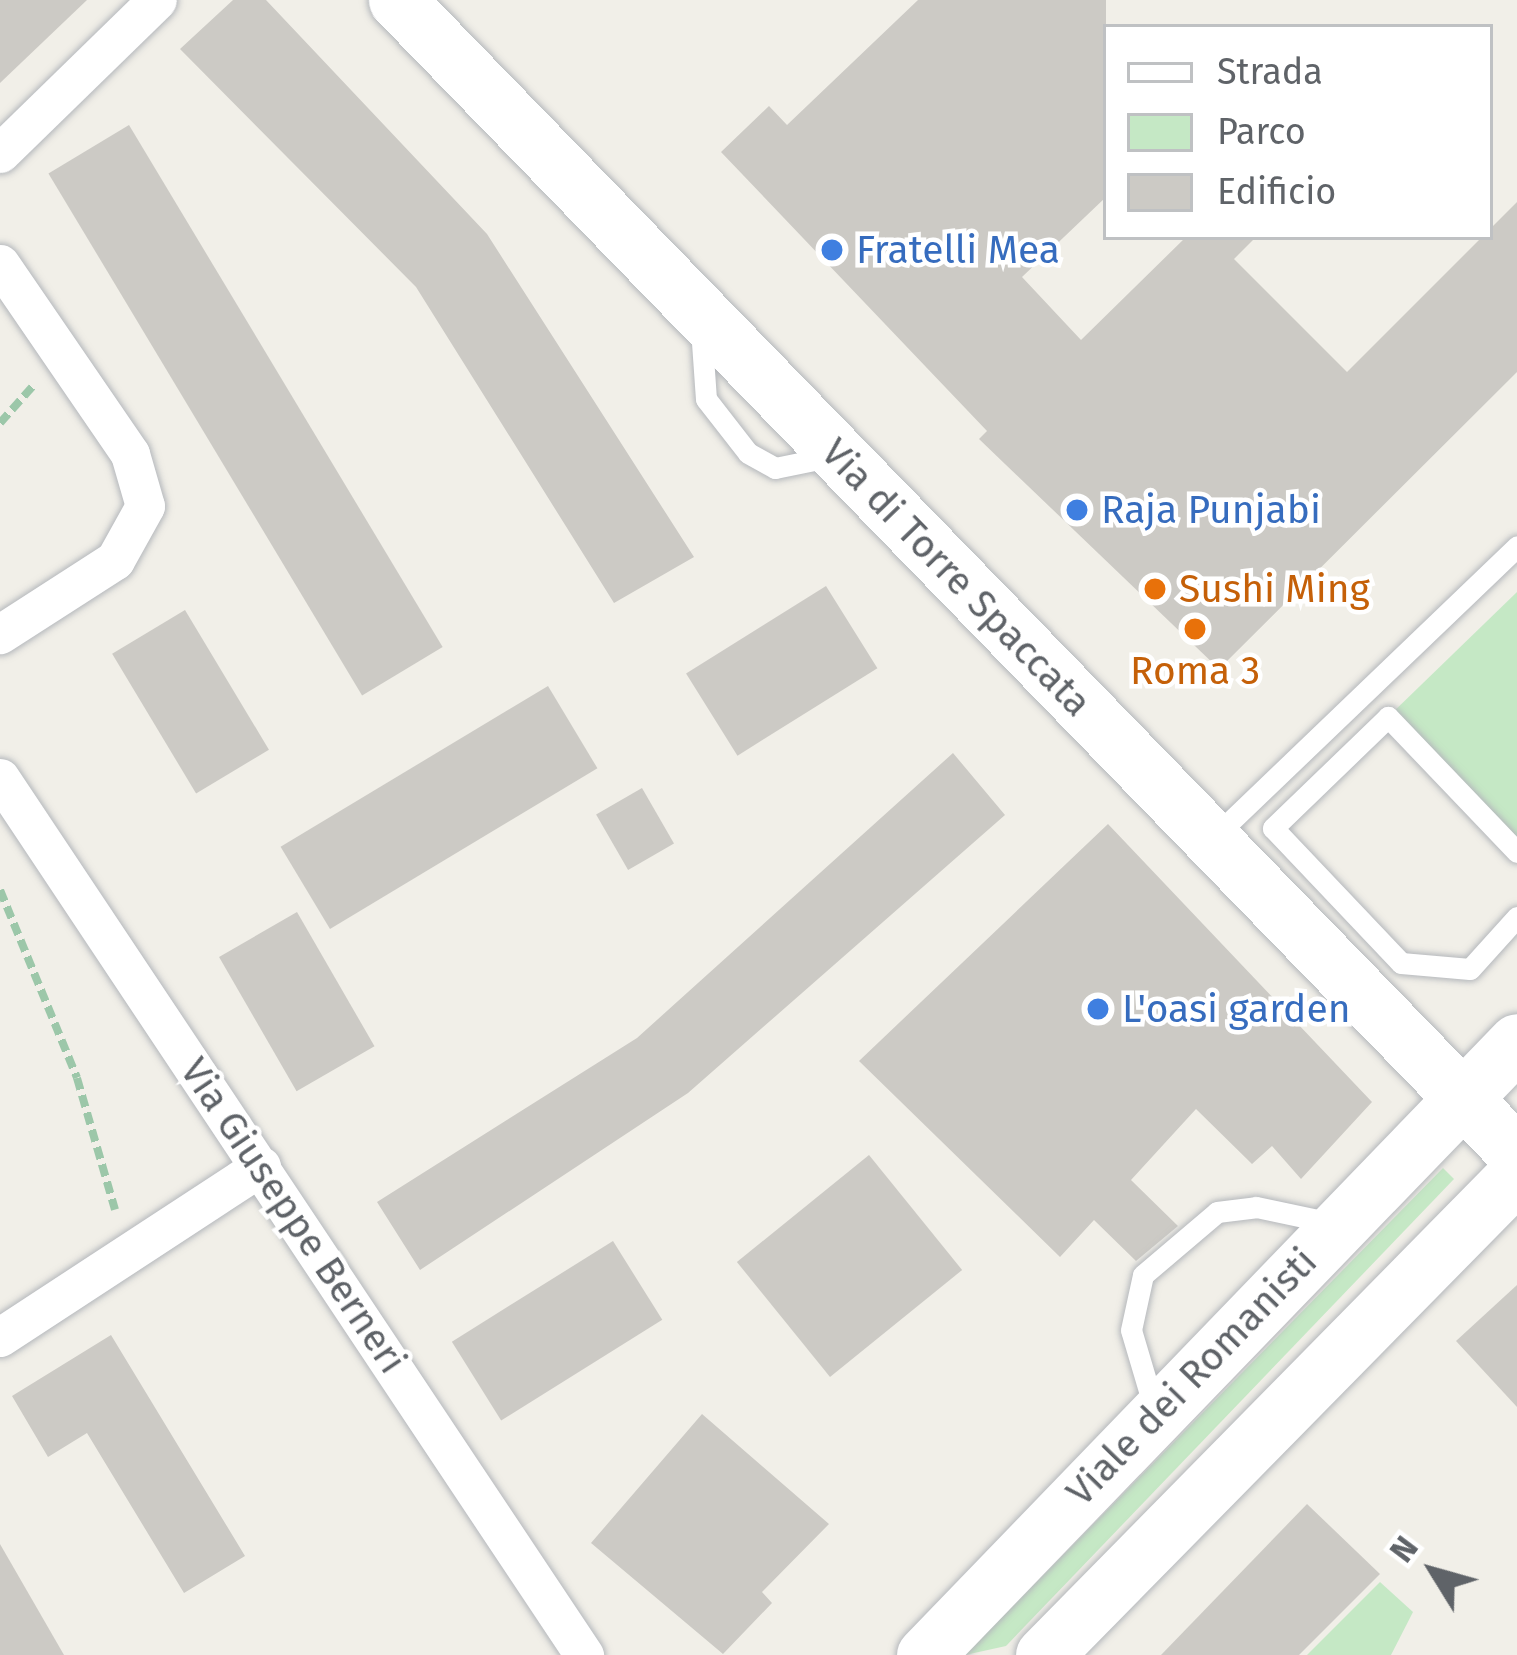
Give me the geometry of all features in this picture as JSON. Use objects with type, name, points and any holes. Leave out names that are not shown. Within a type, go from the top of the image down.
[{"type":"street","points":[[0,153],[157,0]]},
{"type":"street","name":"Via di Torre Spaccata","points":[[397,0],[1517,1154]]},
{"type":"street","points":[[0,264],[130,454],[145,506],[115,560],[0,634]]},
{"type":"street","name":"Via Giuseppe Berneri","points":[[0,778],[584,1655]]},
{"type":"street","name":"Viale dei Romanisti","points":[[925,1655],[1517,1042]]},
{"type":"street","points":[[0,1337],[261,1166]]},
{"type":"street","points":[[1044,1655],[1517,1174]]},
{"type":"lane","points":[[1210,842],[1517,546]]},
{"type":"lane","points":[[1517,852],[1388,716],[1273,829],[1401,963],[1470,969],[1517,917]]},
{"type":"lane","points":[[1156,1415],[1131,1330],[1143,1275],[1235,1208],[1339,1225]]},
{"type":"path","points":[[0,423],[28,398],[30,368]]},
{"type":"path","points":[[0,890],[109,1172],[108,1227]]},
{"type":"green space","points":[[1517,592],[1517,852],[1388,717]]},
{"type":"green space","points":[[1443,1168],[1454,1179],[1006,1646],[965,1655]]},
{"type":"green space","points":[[1380,1582],[1413,1612],[1391,1655],[1307,1655]]},
{"type":"building","points":[[0,0],[87,0],[0,83]]},
{"type":"building","points":[[233,0],[266,0],[487,234],[694,557],[614,603],[416,287],[180,49]]},
{"type":"building","points":[[918,0],[1106,0],[1103,200],[1022,277],[1081,340],[1183,240],[1253,240],[1234,259],[1347,372],[1479,240],[1493,240],[1493,226],[1517,202],[1517,372],[1219,669],[979,439],[987,431],[721,152],[769,106],[787,125]]},
{"type":"building","points":[[129,125],[443,647],[362,695],[48,173]]},
{"type":"building","points":[[826,586],[877,668],[737,756],[686,673]]},
{"type":"building","points":[[185,610],[269,750],[196,793],[112,654]]},
{"type":"building","points":[[548,686],[597,768],[330,929],[281,847]]},
{"type":"building","points":[[953,753],[1005,815],[688,1093],[420,1270],[377,1202],[637,1038]]},
{"type":"building","points":[[642,788],[674,843],[628,870],[596,814]]},
{"type":"building","name":"L'oasi garden","points":[[1108,824],[1372,1102],[1301,1179],[1272,1146],[1252,1164],[1196,1109],[1131,1180],[1178,1226],[1136,1261],[1094,1220],[1060,1257],[859,1061]]},
{"type":"building","points":[[297,912],[375,1046],[297,1091],[219,957]]},
{"type":"building","points":[[869,1155],[962,1270],[830,1377],[737,1262]]},
{"type":"building","points":[[613,1241],[662,1320],[501,1421],[452,1342]]},
{"type":"building","points":[[1517,1285],[1517,1407],[1456,1341]]},
{"type":"building","points":[[111,1335],[245,1556],[184,1593],[87,1433],[48,1457],[12,1396]]},
{"type":"building","points":[[702,1414],[829,1524],[762,1592],[772,1603],[723,1654],[591,1543]]},
{"type":"building","points":[[1307,1504],[1380,1574],[1299,1655],[1161,1655]]},
{"type":"building","points":[[0,1544],[64,1655],[0,1655]]},
{"type":"place","name":"Fratelli Mea","points":[[832,250]]},
{"type":"place","name":"Raja Punjabi","points":[[1077,510]]},
{"type":"place","name":"Sushi Ming","points":[[1155,589]]},
{"type":"place","name":"Roma 3","points":[[1195,629]]},
{"type":"place","name":"L'oasi garden","points":[[1098,1009]]}]
